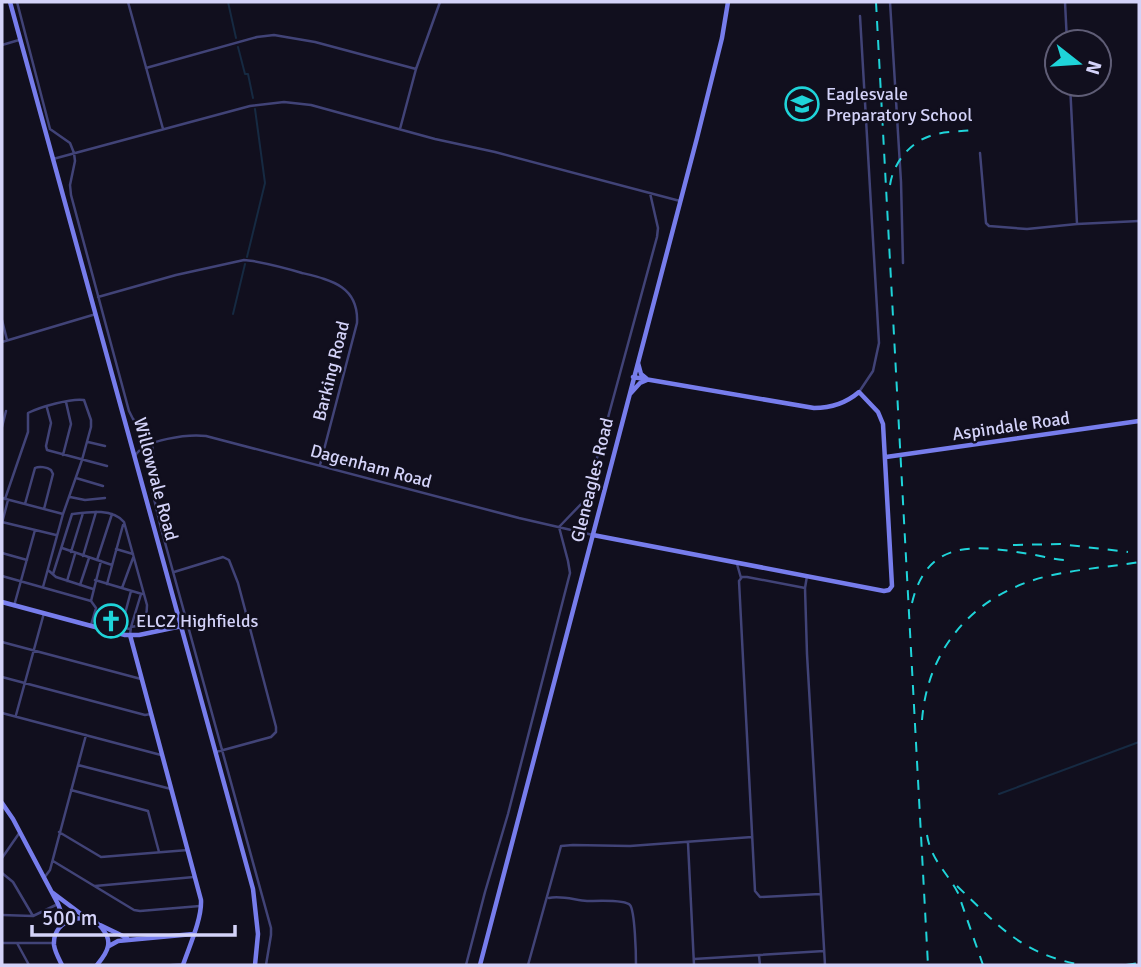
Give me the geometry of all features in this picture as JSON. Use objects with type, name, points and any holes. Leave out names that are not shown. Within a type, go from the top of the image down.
[{"type":"street","name":"Willowvale Road","points":[[10,2],[219,751],[253,889],[258,934],[255,965]]},
{"type":"street","points":[[17,2],[50,129],[70,143],[74,153],[71,195],[129,411],[148,434],[152,444],[154,463],[151,486],[219,751],[271,928],[266,965]]},
{"type":"street","points":[[128,2],[163,129]]},
{"type":"street","points":[[400,129],[416,69],[440,2]]},
{"type":"street","name":"Gleneagles Road","points":[[480,965],[722,38],[728,2]]},
{"type":"street","points":[[890,2],[903,264]]},
{"type":"street","points":[[1065,2],[1067,28]]},
{"type":"street","points":[[633,377],[814,408],[836,405],[848,400],[859,392],[873,371],[879,343],[860,16]]},
{"type":"street","points":[[146,68],[257,37],[274,35],[315,42],[416,69]]},
{"type":"street","points":[[2,45],[20,39]]},
{"type":"street","points":[[1071,98],[1077,224]]},
{"type":"street","points":[[52,159],[250,106],[284,102],[311,105],[680,201]]},
{"type":"street","points":[[979,153],[986,223],[989,226],[1027,229],[1139,221]]},
{"type":"street","points":[[466,965],[570,573],[559,527],[587,495],[657,237],[658,228],[650,193]]},
{"type":"street","name":"Barking Road","points":[[98,297],[176,275],[244,260],[330,281],[344,289],[355,306],[357,323],[320,465]]},
{"type":"street","points":[[2,342],[96,314]]},
{"type":"street","points":[[2,320],[8,340]]},
{"type":"street","points":[[638,360],[641,374],[647,379]]},
{"type":"street","points":[[629,395],[647,379]]},
{"type":"street","points":[[593,535],[884,591],[891,589],[884,430],[876,409],[859,392]]},
{"type":"street","points":[[43,587],[91,424],[86,402],[80,399],[28,413],[28,432],[5,499],[2,522],[57,536]]},
{"type":"street","points":[[63,455],[71,424],[66,402]]},
{"type":"street","points":[[47,407],[51,423],[46,448],[49,451],[107,466]]},
{"type":"street","points":[[2,427],[6,411]]},
{"type":"street","name":"Aspindale Road","points":[[886,457],[1139,421]]},
{"type":"street","name":"Dagenham Road","points":[[135,456],[143,447],[152,444],[190,435],[206,436],[593,535]]},
{"type":"street","points":[[87,442],[105,446]]},
{"type":"street","points":[[132,443],[143,447]]},
{"type":"street","points":[[24,504],[35,468],[48,468],[53,474],[44,509]]},
{"type":"street","points":[[75,478],[103,486]]},
{"type":"street","points":[[69,496],[85,500],[105,498]]},
{"type":"street","points":[[5,499],[63,514]]},
{"type":"street","points":[[83,556],[96,512]]},
{"type":"street","points":[[66,581],[83,513]]},
{"type":"street","points":[[52,574],[71,514],[112,514],[124,522],[147,605],[142,625],[131,630],[122,625],[131,591]]},
{"type":"street","points":[[91,601],[112,514]]},
{"type":"street","points":[[107,584],[124,522]]},
{"type":"street","points":[[14,606],[35,530]]},
{"type":"street","points":[[55,545],[112,565]]},
{"type":"street","points":[[116,549],[133,555]]},
{"type":"street","points":[[2,553],[27,560]]},
{"type":"street","points":[[122,588],[133,555]]},
{"type":"street","points":[[174,572],[223,557],[228,558],[238,583],[277,730],[266,739],[219,751]]},
{"type":"street","points":[[80,585],[89,558]]},
{"type":"street","points":[[737,562],[741,578],[739,585],[755,891],[760,897],[820,894]]},
{"type":"street","points":[[48,570],[66,581],[93,589]]},
{"type":"street","points":[[2,576],[91,601],[96,608],[91,626]]},
{"type":"street","points":[[807,576],[805,589],[825,965]]},
{"type":"street","points":[[741,578],[805,589]]},
{"type":"street","points":[[95,580],[142,594]]},
{"type":"street","points":[[142,594],[131,630],[141,679],[201,906],[183,965],[172,965]]},
{"type":"street","points":[[2,602],[91,626],[158,632],[182,626]]},
{"type":"street","points":[[16,716],[44,613]]},
{"type":"street","points":[[2,642],[141,679]]},
{"type":"street","points":[[2,677],[145,715],[152,714]]},
{"type":"street","points":[[2,713],[162,756]]},
{"type":"street","points":[[44,878],[50,870],[86,735]]},
{"type":"street","points":[[78,765],[172,789]]},
{"type":"street","points":[[71,790],[148,811],[159,853]]},
{"type":"street","points":[[2,803],[20,832],[63,917],[63,924],[54,943],[62,965]]},
{"type":"street","points":[[2,858],[20,832]]},
{"type":"street","points":[[59,832],[100,857],[188,850]]},
{"type":"street","points":[[528,965],[561,846],[630,846],[752,837]]},
{"type":"street","points":[[688,842],[694,965]]},
{"type":"street","points":[[52,861],[137,911],[201,906]]},
{"type":"street","points":[[2,873],[13,882],[33,916]]},
{"type":"street","points":[[95,886],[194,877]]},
{"type":"street","points":[[50,890],[86,918]]},
{"type":"street","points":[[547,899],[554,896],[572,900],[628,903],[633,914],[636,965]]},
{"type":"street","points":[[2,915],[33,916],[58,904]]},
{"type":"street","points":[[63,924],[86,918],[131,940]]},
{"type":"street","points":[[100,925],[108,938],[108,947]]},
{"type":"street","points":[[97,965],[108,947],[118,941],[194,934]]},
{"type":"street","points":[[2,943],[54,943]]},
{"type":"street","points":[[17,943],[29,965]]},
{"type":"street","points":[[694,959],[824,951]]},
{"type":"street","points":[[759,956],[760,965]]},
{"type":"waterway","points":[[228,2],[236,38]]},
{"type":"waterway","points":[[238,47],[253,98]]},
{"type":"waterway","points":[[247,257],[265,183],[255,109]]},
{"type":"waterway","points":[[233,314],[245,264]]},
{"type":"waterway","points":[[999,794],[1139,742]]},
{"type":"railway","points":[[876,2],[928,965]]},
{"type":"railway","points":[[890,185],[898,162],[922,139],[946,132],[973,130]]},
{"type":"railway","points":[[1013,545],[1060,544],[1128,552]]},
{"type":"railway","points":[[912,603],[920,581],[930,566],[959,550],[995,549],[1067,560]]},
{"type":"railway","points":[[922,720],[926,693],[934,668],[961,626],[979,609],[999,595],[1048,576],[1139,562]]},
{"type":"railway","points":[[927,835],[936,859],[958,893],[983,965]]},
{"type":"railway","points":[[957,886],[999,925],[1026,945],[1060,960],[1081,965]]},
{"type":"railway","points":[[1126,965],[1139,963]]},
{"type":"place","name":"Eaglesvale Preparatory School","points":[[802,104]]},
{"type":"place","name":"ELCZ Highfields","points":[[111,621]]}]
